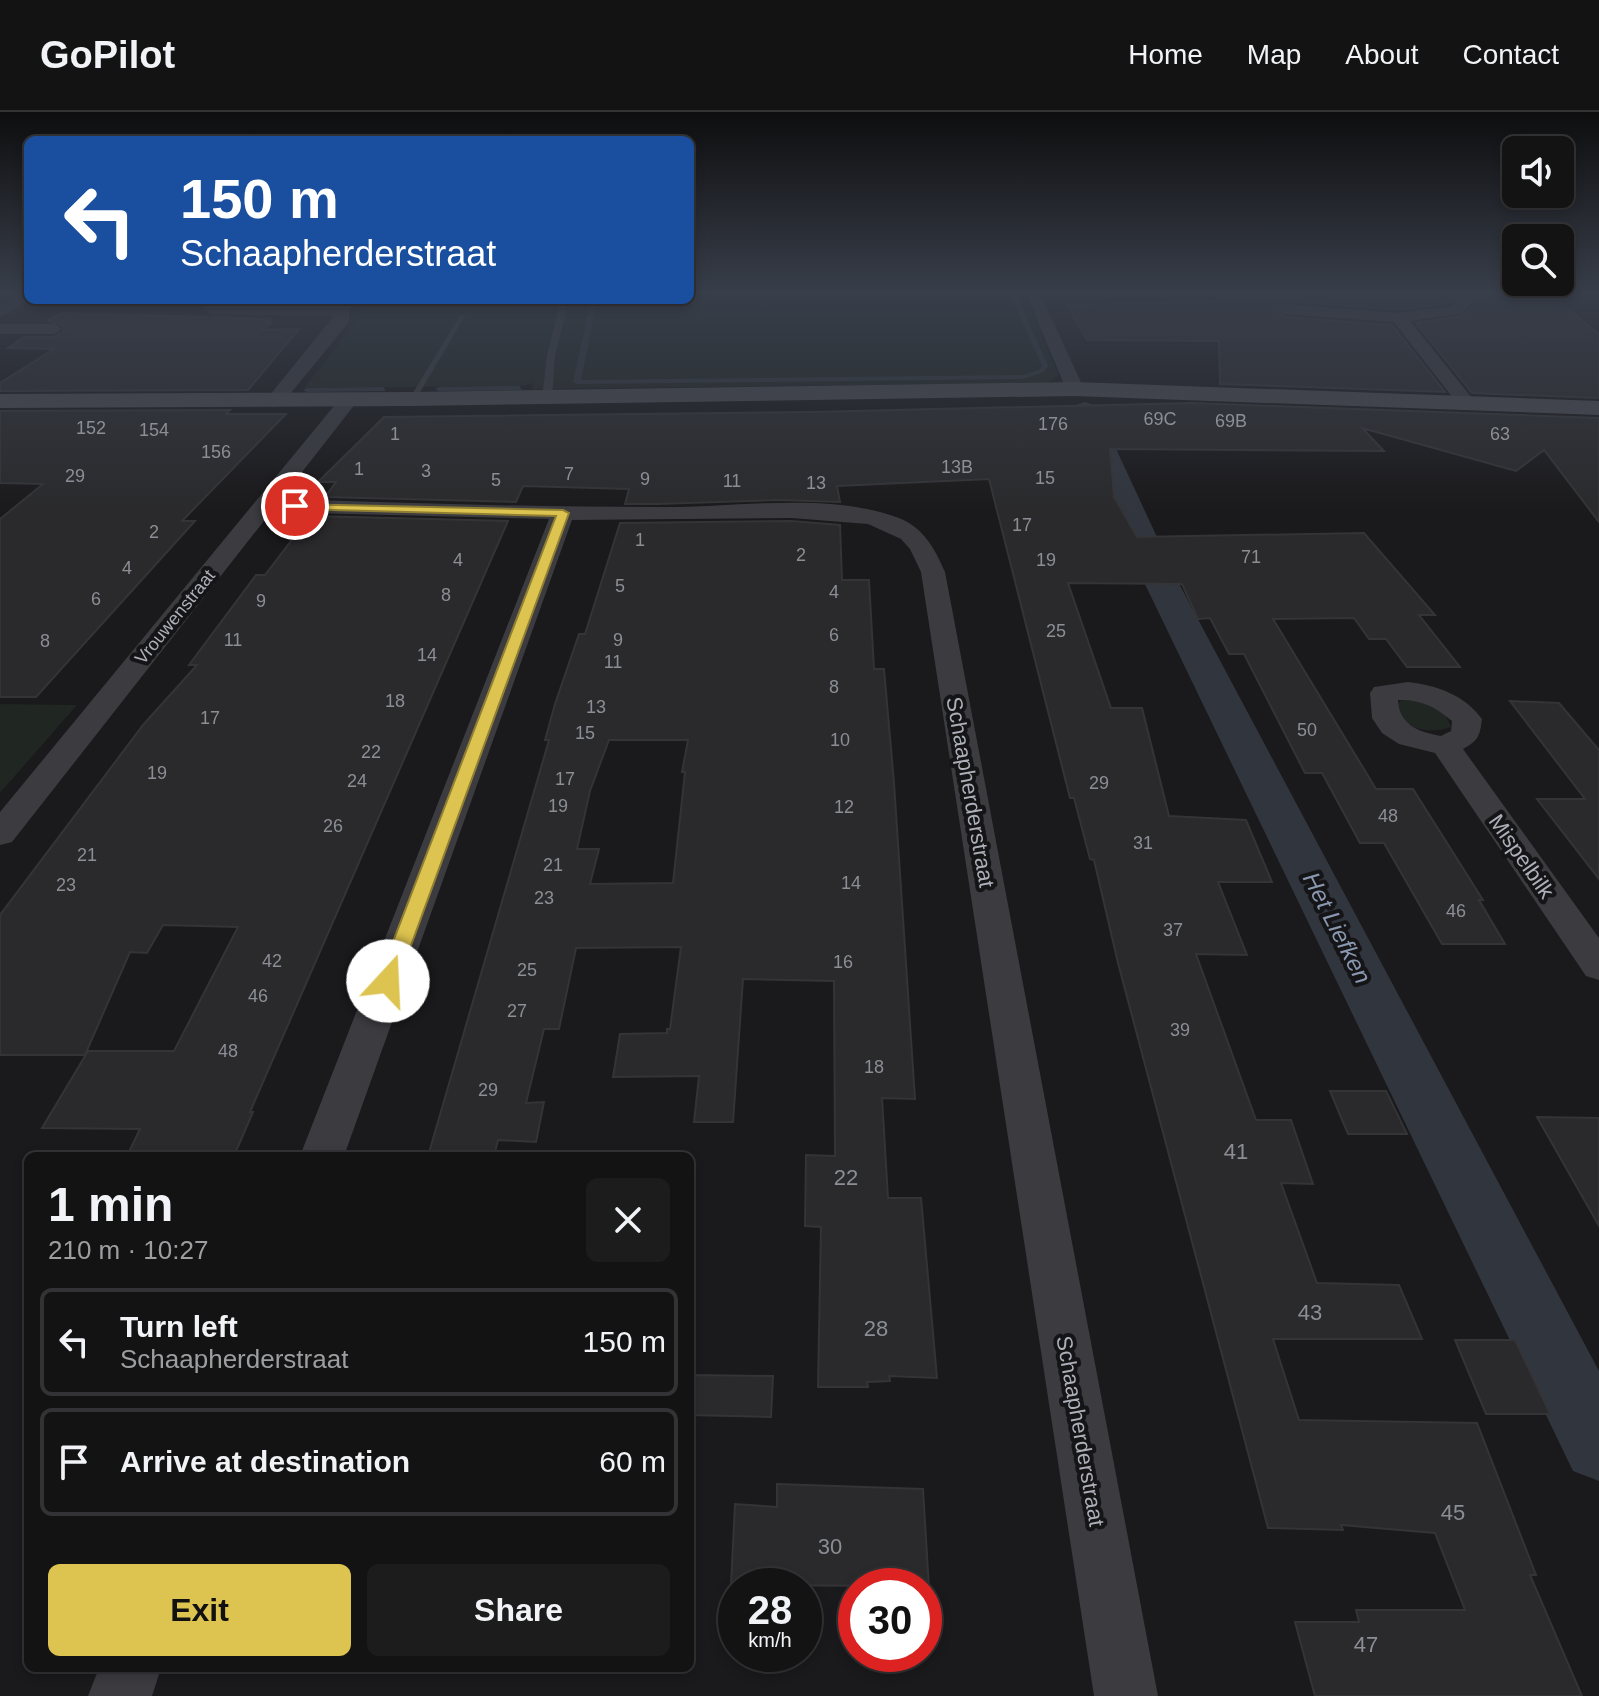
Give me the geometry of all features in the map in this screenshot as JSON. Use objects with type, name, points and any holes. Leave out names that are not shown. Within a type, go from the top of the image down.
[{"type":"street","points":[[274,401],[304,365]]},
{"type":"street","points":[[1064,365],[1075,389]]},
{"type":"street","points":[[1437,365],[1467,403]]},
{"type":"street","points":[[0,401],[547,398],[1075,389],[1599,408]]},
{"type":"street","name":"Vrouwenstraat","points":[[0,834],[350,399]]},
{"type":"street","name":"Schaapherderstraat","points":[[265,505],[563,513],[810,512],[869,517],[905,530],[922,544],[935,587],[1126,1696]]},
{"type":"street","points":[[323,1152],[563,513]]},
{"type":"street","name":"Mispelbilk","points":[[1445,746],[1599,966]]},
{"type":"street","points":[[120,1696],[129,1672]]},
{"type":"lane","points":[[411,399],[432,365]]},
{"type":"lane","points":[[547,398],[550,365]]},
{"type":"shaded area","points":[[322,365],[1054,365],[1059,375],[1047,383],[532,389],[533,383],[521,386],[304,388]]},
{"type":"shaded area","points":[[1410,698],[1444,711],[1451,727],[1426,730],[1411,726],[1395,707],[1400,701]]},
{"type":"shaded area","points":[[0,704],[77,705],[0,793]]},
{"type":"building","points":[[29,365],[269,365],[248,390],[0,391],[0,383]]},
{"type":"building","points":[[1220,365],[1424,365],[1445,392],[1220,384]]},
{"type":"building","points":[[1450,365],[1599,365],[1599,398],[1472,393]]},
{"type":"building","points":[[1192,403],[1599,418],[1599,522],[1544,450],[1516,471],[1362,428],[1384,451],[1110,449],[1114,497],[1137,537],[1364,533],[1435,615],[1419,615],[1460,667],[1407,667],[1386,639],[1369,639],[1354,618],[1273,619],[1376,789],[1413,789],[1483,900],[1479,900],[1505,944],[1442,944],[1384,843],[1360,843],[1322,773],[1305,773],[1244,654],[1229,654],[1210,618],[1198,619],[1182,584],[1068,583],[1111,708],[1142,708],[1169,816],[1246,820],[1272,882],[1218,882],[1247,955],[1196,954],[1256,1120],[1291,1120],[1313,1184],[1281,1183],[1317,1283],[1399,1285],[1422,1339],[1273,1339],[1299,1420],[1477,1423],[1536,1575],[1530,1575],[1582,1696],[1315,1696],[1295,1622],[1359,1622],[1356,1610],[1465,1610],[1435,1533],[1341,1525],[1343,1530],[1268,1528],[1118,963],[1094,860],[1090,859],[1074,798],[1070,798],[989,479],[837,486],[840,502],[780,500],[658,504],[625,504],[629,489],[523,486],[516,502],[325,497],[336,482],[318,482],[384,417],[812,412]]},
{"type":"building","points":[[230,410],[226,414],[286,414],[182,521],[195,521],[36,697],[0,697],[0,519],[43,484],[0,483],[0,411]]},
{"type":"building","points":[[310,516],[508,521],[250,1112],[253,1112],[236,1152],[129,1152],[140,1129],[42,1128],[88,1051],[174,1051],[238,927],[163,925],[147,953],[130,952],[85,1055],[0,1055],[0,915],[143,725],[197,665],[189,665],[256,575],[265,575]]},
{"type":"building","points":[[791,521],[840,525],[842,580],[869,580],[874,669],[884,669],[915,1099],[882,1098],[888,1198],[921,1198],[937,1378],[889,1376],[890,1381],[867,1382],[868,1387],[818,1387],[821,1227],[805,1226],[806,1155],[835,1156],[834,981],[743,979],[733,1122],[694,1122],[699,1076],[613,1077],[620,1034],[667,1033],[670,1029],[681,947],[576,948],[559,1029],[544,1029],[526,1103],[544,1102],[536,1142],[498,1140],[495,1152],[429,1152],[549,740],[545,740],[555,704],[579,634],[585,634],[620,523]],"holes":[[[609,740],[688,740],[682,772],[685,772],[673,883],[590,884],[599,849],[577,849],[590,791]]]},
{"type":"building","points":[[1510,701],[1559,703],[1599,750],[1599,879],[1537,799],[1585,799]]},
{"type":"building","points":[[1330,1091],[1386,1091],[1407,1134],[1348,1134]]},
{"type":"building","points":[[1537,1117],[1599,1118],[1599,1226]]},
{"type":"building","points":[[1455,1340],[1515,1340],[1550,1414],[1486,1414]]},
{"type":"building","points":[[694,1375],[773,1376],[771,1417],[694,1415]]},
{"type":"building","points":[[777,1484],[923,1489],[928,1568],[838,1568],[838,1586],[822,1585],[822,1568],[732,1568],[735,1504],[777,1507]]},
{"type":"waterway","points":[[581,365],[577,382],[1023,377],[1042,371],[1045,365]]},
{"type":"waterway","points":[[439,389],[519,388]]},
{"type":"waterway","points":[[307,390],[383,389]]},
{"type":"waterway","name":"Het Liefken","points":[[1085,410],[1159,578],[1599,1445]]},
{"type":"route","points":[[295,506],[563,513],[388,981]]}]
